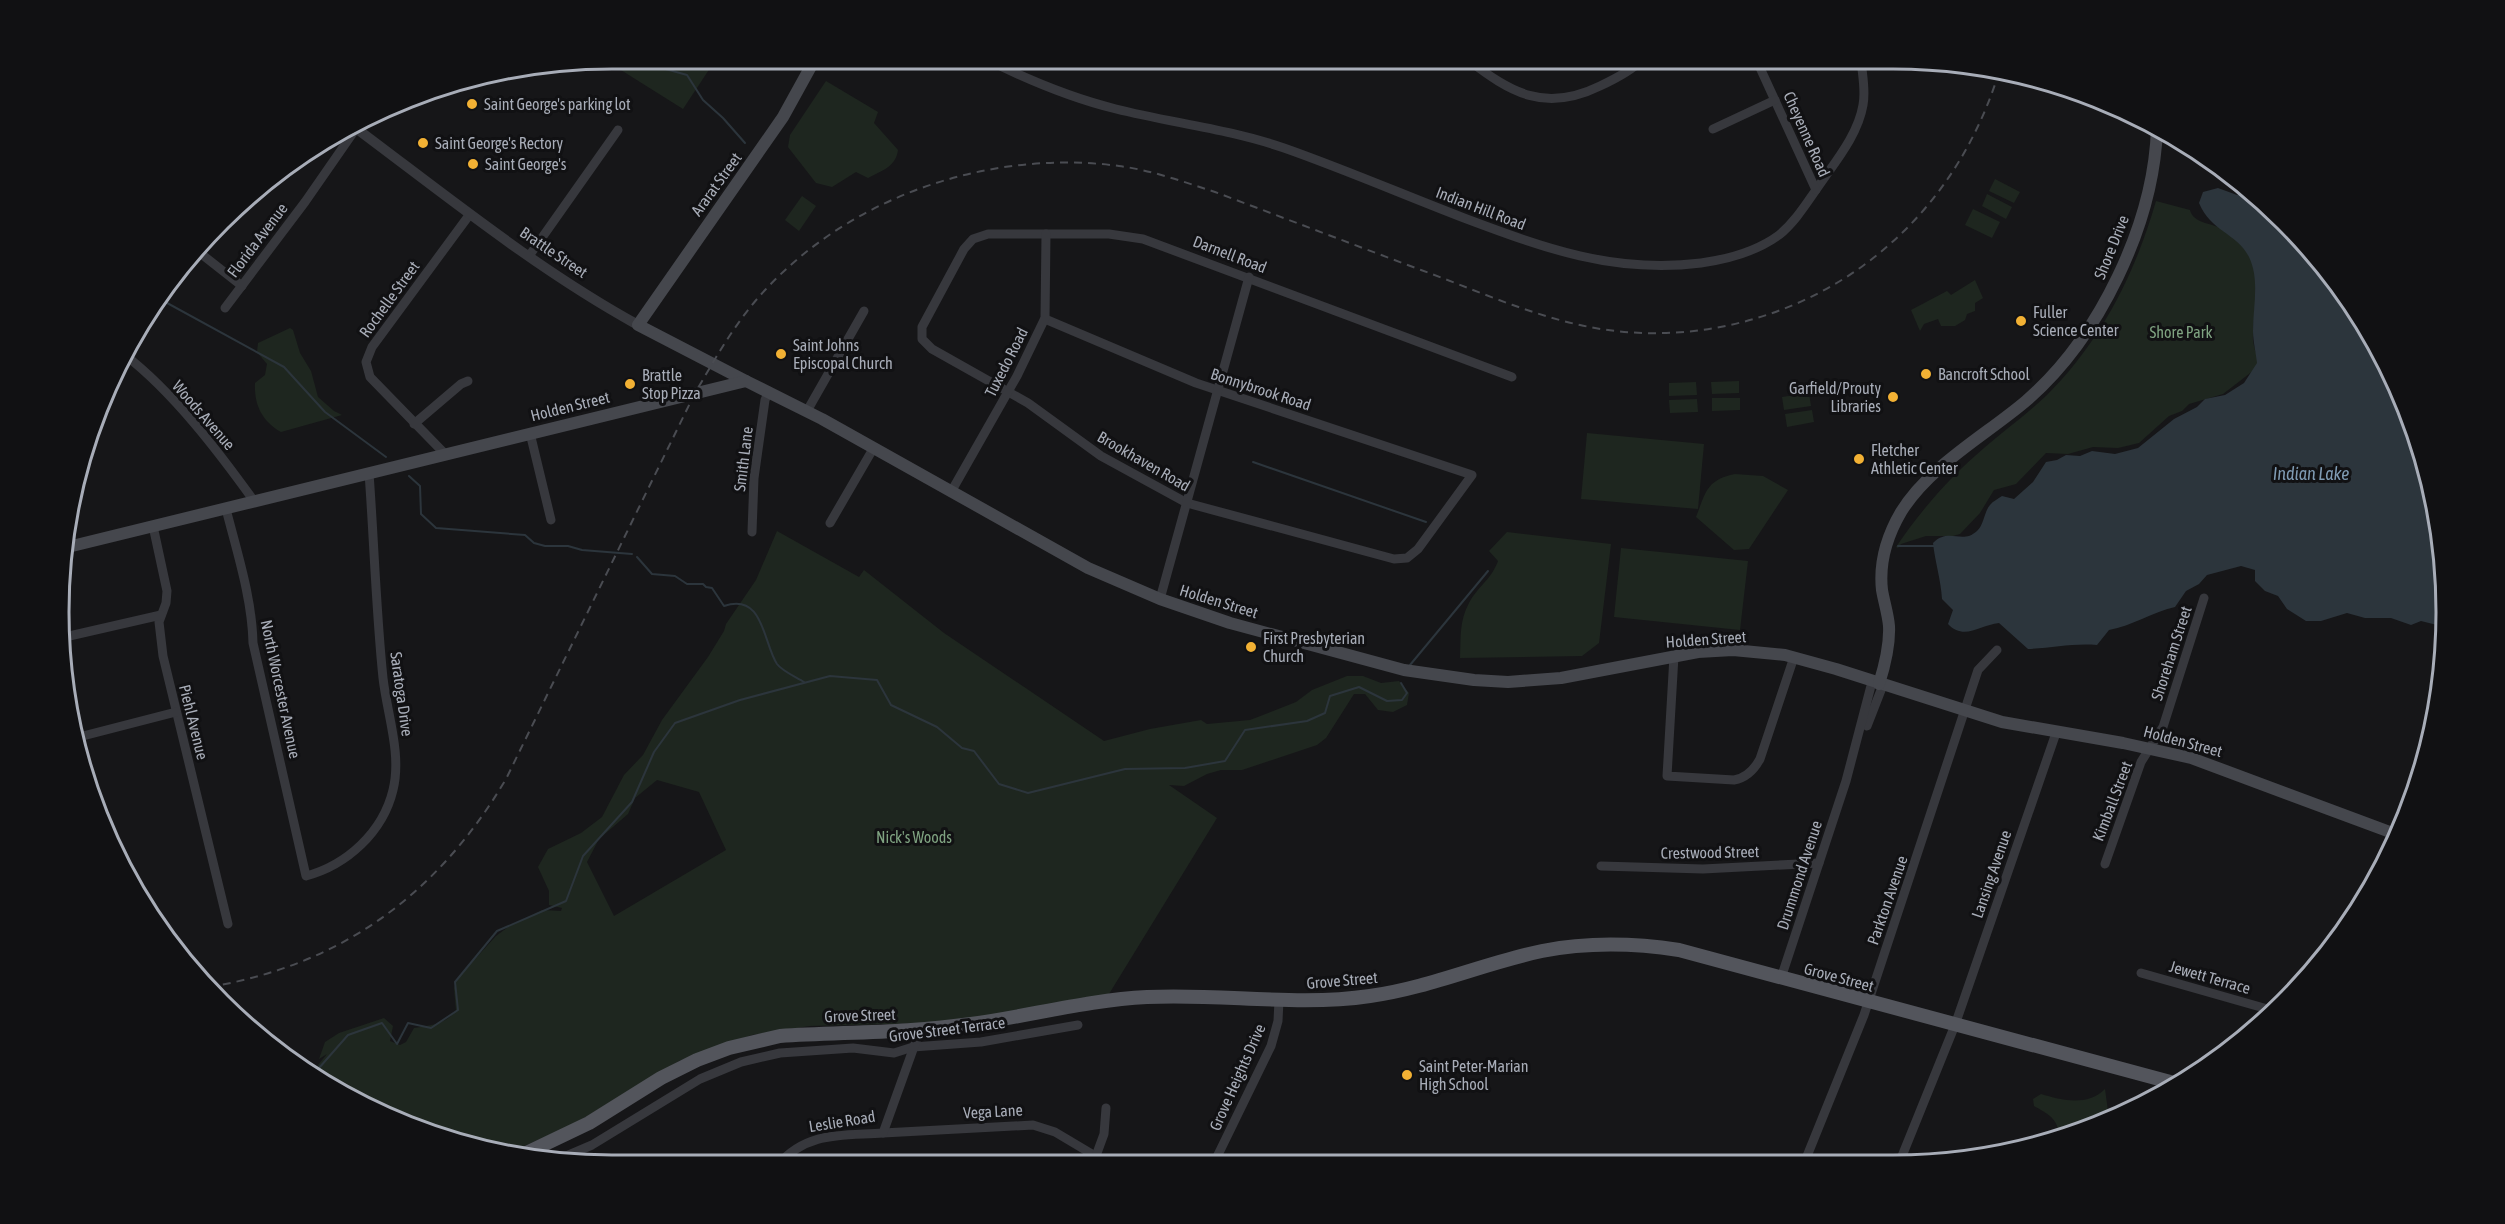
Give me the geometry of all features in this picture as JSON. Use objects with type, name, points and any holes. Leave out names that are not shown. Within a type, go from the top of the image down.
[{"type":"main road","name":"Ararat Street","points":[[638,325],[783,117],[809,69]]},
{"type":"main road","name":"Shore Drive","points":[[1878,684],[1884,669],[1889,639],[1881,575],[1882,562],[1899,515],[1911,496],[1936,472],[2028,399],[2085,333],[2113,289],[2138,228],[2152,173],[2156,138]]},
{"type":"main road","name":"Brattle Street","points":[[638,325],[746,381]]},
{"type":"main road","points":[[704,392],[716,380],[716,365]]},
{"type":"main road","name":"Holden Street","points":[[73,546],[746,381],[807,411],[1072,560],[1160,599],[1230,623],[1388,665],[1456,679],[1508,682],[1561,678],[1674,656],[1733,650],[1794,657],[2002,722],[2151,749],[2224,769],[2389,832]]},
{"type":"main road","name":"Grove Street","points":[[534,1149],[589,1123],[661,1078],[729,1048],[780,1036],[920,1030],[989,1022],[1109,999],[1162,996],[1319,1000],[1371,996],[1406,990],[1540,952],[1592,945],[1627,945],[1678,950],[2166,1081]]},
{"type":"street","name":"Indian Hill Road","points":[[1009,69],[1082,100],[1216,130],[1283,148],[1560,253],[1625,264],[1681,265],[1721,260],[1747,252],[1771,240],[1802,211],[1850,139],[1858,122],[1864,96],[1862,69]]},
{"type":"street","points":[[1482,69],[1504,86],[1527,95],[1557,99],[1593,90],[1630,69]]},
{"type":"street","name":"Cheyenne Road","points":[[1761,69],[1816,190]]},
{"type":"street","points":[[1713,129],[1775,100]]},
{"type":"street","points":[[529,256],[618,130]]},
{"type":"street","name":"Brattle Street","points":[[359,132],[529,256],[638,325]]},
{"type":"street","name":"Florida Avenue","points":[[225,308],[352,136]]},
{"type":"street","name":"Rochelle Street","points":[[445,454],[370,377],[366,367],[367,357],[470,214]]},
{"type":"street","name":"Darnell Road","points":[[946,281],[966,246],[980,236],[998,233],[1109,234],[1137,238],[1163,245],[1512,377]]},
{"type":"street","name":"Tuxedo Road","points":[[951,492],[1008,392],[1045,319],[1046,234]]},
{"type":"street","points":[[203,255],[242,286]]},
{"type":"street","points":[[1160,599],[1249,277]]},
{"type":"street","name":"Brookhaven Road","points":[[946,281],[922,327],[922,339],[934,351],[1047,415],[1101,456],[1187,503],[1399,559],[1411,556],[1418,549],[1472,475]]},
{"type":"street","points":[[807,411],[864,311]]},
{"type":"street","name":"Bonnybrook Road","points":[[1045,319],[1196,383],[1472,475]]},
{"type":"street","name":"Woods Avenue","points":[[131,361],[174,401],[228,465],[254,501]]},
{"type":"street","points":[[414,424],[461,384],[468,381]]},
{"type":"street","name":"Smith Lane","points":[[752,531],[755,467],[765,400],[769,391]]},
{"type":"street","points":[[530,433],[550,520]]},
{"type":"street","points":[[830,523],[873,449]]},
{"type":"street","name":"Saratoga Drive","points":[[306,876],[335,866],[367,838],[388,806],[396,774],[384,679],[369,473]]},
{"type":"street","name":"North Worcester Avenue","points":[[226,508],[243,576],[253,625],[254,643],[306,876]]},
{"type":"street","name":"Piehl Avenue","points":[[153,526],[167,591],[166,603],[161,615],[159,638],[228,924]]},
{"type":"street","name":"Shoreham Street","points":[[2151,749],[2163,727],[2204,598]]},
{"type":"street","points":[[70,636],[161,615]]},
{"type":"street","name":"Parkton Avenue","points":[[1807,1155],[1869,1002],[1978,669],[1997,650]]},
{"type":"street","points":[[1674,656],[1667,776],[1734,780],[1746,776],[1760,759],[1794,657]]},
{"type":"street","name":"Drummond Avenue","points":[[1781,978],[1878,684]]},
{"type":"street","points":[[84,736],[176,712]]},
{"type":"street","name":"Lansing Avenue","points":[[1902,1155],[1954,1025],[2056,733]]},
{"type":"street","name":"Kimball Street","points":[[2104,864],[2141,762],[2151,749]]},
{"type":"street","name":"Crestwood Street","points":[[1601,867],[1703,869],[1819,863]]},
{"type":"street","name":"Jewett Terrace","points":[[2141,974],[2264,1008]]},
{"type":"street","name":"Grove Heights Drive","points":[[1218,1155],[1271,1046],[1277,1027],[1279,1000]]},
{"type":"street","name":"Grove Street Terrace","points":[[572,1154],[592,1145],[700,1079],[741,1062],[780,1053],[853,1048],[894,1053],[914,1047],[981,1042],[1078,1025]]},
{"type":"street","name":"Leslie Road","points":[[788,1155],[807,1141],[824,1137],[883,1133],[920,1030]]},
{"type":"street","points":[[1097,1155],[1104,1134],[1106,1108]]},
{"type":"street","name":"Vega Lane","points":[[883,1133],[1033,1125],[1055,1132],[1087,1155]]},
{"type":"green space","points":[[619,69],[709,69],[683,109]]},
{"type":"green space","points":[[826,81],[878,112],[874,123],[898,150],[894,161],[883,171],[868,178],[856,172],[832,187],[816,183],[788,147],[790,135]]},
{"type":"green space","points":[[1995,179],[2020,192],[2014,203],[1989,191]]},
{"type":"green space","points":[[1987,194],[2012,207],[2006,219],[1982,206]]},
{"type":"green space","points":[[802,196],[816,206],[799,231],[785,220]]},
{"type":"green space","name":"Shore Park","points":[[2156,201],[2190,210],[2199,221],[2224,230],[2246,248],[2255,269],[2253,340],[2258,367],[2223,394],[2189,404],[2182,411],[2169,416],[2139,443],[2118,448],[2093,447],[2068,454],[2046,453],[2016,484],[1994,490],[1980,513],[1960,534],[1926,536],[1896,547],[1948,482],[1971,459],[2047,395],[2084,352],[2100,329],[2127,280]]},
{"type":"green space","points":[[1973,209],[2000,222],[1992,238],[1965,225]]},
{"type":"green space","points":[[1975,280],[1983,298],[1975,303],[1975,311],[1967,314],[1965,320],[1955,326],[1941,326],[1938,319],[1924,324],[1920,331],[1911,310],[1947,291],[1951,295]]},
{"type":"green space","points":[[290,328],[293,330],[300,353],[311,371],[318,397],[342,415],[281,432],[274,428],[260,412],[255,383],[265,375],[267,364],[257,352],[258,343]]},
{"type":"green space","points":[[1739,381],[1739,393],[1712,394],[1711,382]]},
{"type":"green space","points":[[1696,382],[1697,395],[1669,396],[1669,383]]},
{"type":"green space","points":[[1809,393],[1811,406],[1784,410],[1782,397]]},
{"type":"green space","points":[[1712,398],[1740,398],[1740,410],[1712,411]]},
{"type":"green space","points":[[1697,399],[1698,412],[1670,413],[1669,400]]},
{"type":"green space","points":[[1812,410],[1814,422],[1787,427],[1785,414]]},
{"type":"green space","points":[[1587,433],[1704,444],[1698,509],[1581,499]]},
{"type":"green space","points":[[1735,474],[1763,476],[1788,490],[1749,549],[1734,550],[1696,517],[1708,488],[1718,480]]},
{"type":"green space","name":"Nick's Woods","points":[[777,531],[859,577],[864,570],[944,633],[1104,741],[1150,729],[1201,720],[1207,724],[1250,720],[1296,702],[1312,690],[1347,676],[1363,676],[1381,683],[1399,681],[1409,693],[1407,705],[1393,712],[1378,710],[1365,694],[1354,694],[1326,738],[1317,745],[1242,770],[1221,770],[1207,774],[1184,786],[1169,785],[1217,818],[1109,994],[1013,1012],[929,1023],[810,1026],[752,1035],[679,1061],[574,1124],[522,1147],[471,1136],[404,1114],[340,1082],[316,1067],[327,1054],[319,1059],[325,1042],[339,1033],[384,1018],[393,1026],[390,1041],[400,1045],[406,1042],[414,1028],[437,1024],[447,1019],[456,1010],[454,988],[457,979],[496,936],[508,927],[542,910],[561,911],[562,908],[549,905],[549,891],[538,867],[548,849],[581,833],[602,817],[624,775],[643,755],[662,720],[708,657],[726,624],[756,580]],"holes":[[[657,780],[699,792],[726,850],[614,916],[587,862],[599,839],[628,814],[635,798]]]},
{"type":"green space","points":[[1507,532],[1611,544],[1599,643],[1582,656],[1460,658],[1461,630],[1466,610],[1498,561],[1489,551]]},
{"type":"green space","points":[[1621,548],[1748,561],[1740,630],[1614,617]]},
{"type":"green space","points":[[2105,1089],[2108,1111],[2058,1129],[2048,1114],[2034,1106],[2033,1099],[2041,1094],[2065,1100],[2082,1100],[2098,1095]]},
{"type":"water","name":"Indian Lake","points":[[2218,188],[2240,195],[2277,228],[2324,281],[2344,310],[2380,372],[2407,437],[2426,506],[2435,576],[2436,625],[2421,621],[2411,625],[2391,618],[2365,618],[2347,613],[2321,621],[2306,621],[2287,609],[2278,596],[2265,591],[2255,581],[2255,570],[2241,566],[2207,575],[2199,584],[2186,591],[2175,607],[2109,630],[2097,645],[2028,649],[1999,623],[1966,632],[1954,629],[1948,624],[1953,610],[1942,599],[1933,543],[1945,536],[1966,537],[1977,531],[1991,504],[2002,496],[2014,499],[2033,482],[2046,462],[2066,455],[2080,456],[2092,451],[2115,454],[2138,448],[2174,419],[2197,407],[2205,399],[2225,395],[2244,383],[2257,363],[2253,335],[2255,284],[2252,266],[2244,249],[2204,213],[2199,203],[2203,192]]},
{"type":"waterway","points":[[666,69],[687,75],[703,100],[745,143]]},
{"type":"waterway","points":[[166,302],[284,367],[325,412],[386,457]]},
{"type":"waterway","points":[[1253,462],[1426,522]]},
{"type":"waterway","points":[[409,476],[420,486],[421,514],[436,528],[525,535],[534,543],[545,546],[568,546],[582,550],[632,554]]},
{"type":"waterway","points":[[1898,546],[1934,546]]},
{"type":"waterway","points":[[637,557],[652,574],[675,576],[687,584],[703,584],[712,588],[724,606],[737,604],[747,606],[760,622],[779,667],[804,682]]},
{"type":"waterway","points":[[1410,665],[1488,571]]},
{"type":"waterway","points":[[319,1068],[348,1035],[382,1023],[397,1044],[408,1023],[431,1028],[458,1010],[455,982],[497,931],[566,901],[583,856],[632,802],[654,752],[675,723],[740,700],[830,676],[877,680],[891,705],[937,727],[962,748],[974,751],[999,784],[1028,793],[1125,769],[1185,768],[1225,761],[1245,730],[1307,721],[1325,713],[1330,696],[1359,687],[1387,701],[1402,700],[1407,693],[1401,683]]},
{"type":"railway","points":[[218,985],[257,976],[302,961],[343,942],[382,918],[417,890],[450,857],[479,820],[506,779],[694,395],[727,340],[755,301],[801,256],[840,228],[883,204],[927,186],[974,173],[1022,165],[1071,163],[1119,166],[1143,170],[1215,192],[1539,314],[1580,325],[1617,331],[1654,333],[1692,331],[1764,316],[1799,302],[1833,285],[1888,246],[1910,225],[1948,178],[1978,126],[1997,79]]},
{"type":"place","name":"Saint George's parking lot","points":[[472,104]]},
{"type":"place","name":"Saint George's Rectory","points":[[423,143]]},
{"type":"place","name":"Saint George's","points":[[473,164]]},
{"type":"place","name":"Fuller Science Center","points":[[2021,321]]},
{"type":"place","name":"Saint Johns Episcopal Church","points":[[781,354]]},
{"type":"place","name":"Bancroft School","points":[[1926,374]]},
{"type":"place","name":"Brattle Stop Pizza","points":[[630,384]]},
{"type":"place","name":"Garfield/Prouty Libraries","points":[[1893,397]]},
{"type":"place","name":"Fletcher Athletic Center","points":[[1859,459]]},
{"type":"place","name":"First Presbyterian Church","points":[[1251,647]]},
{"type":"place","name":"Saint Peter-Marian High School","points":[[1407,1075]]}]
